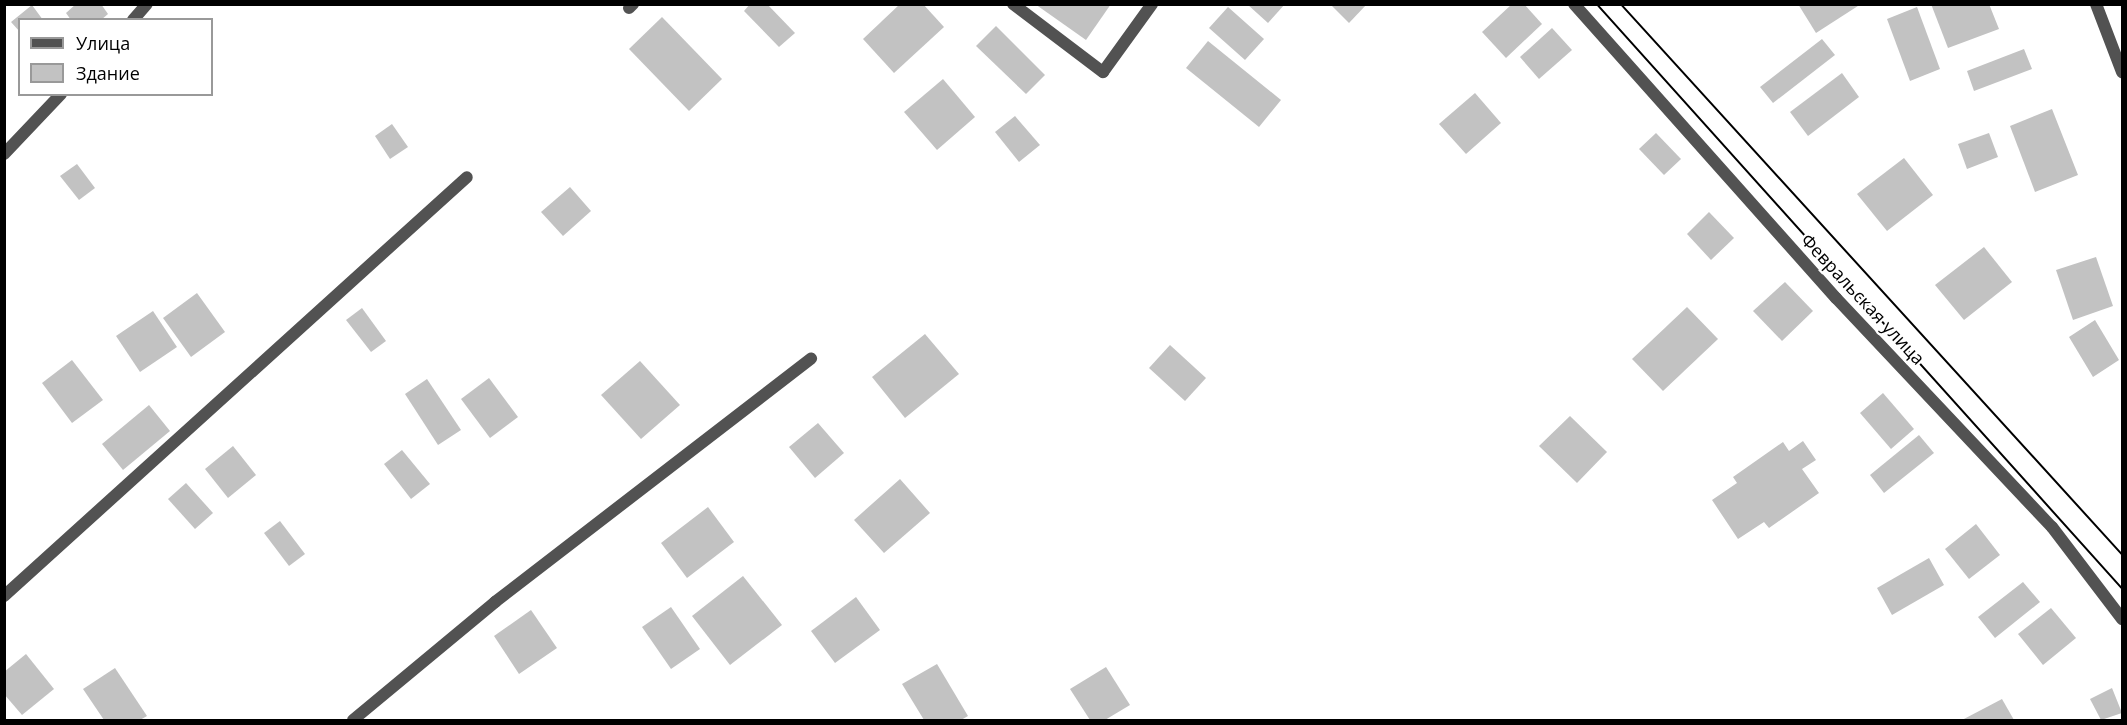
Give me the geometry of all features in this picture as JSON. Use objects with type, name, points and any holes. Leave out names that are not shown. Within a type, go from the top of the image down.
[{"type":"street","points":[[134,18],[147,4]]},
{"type":"street","points":[[1013,4],[1103,72],[1152,4]]},
{"type":"street","name":"Февральская улица","points":[[1574,4],[1836,298],[2052,527],[2122,619]]},
{"type":"street","points":[[2096,4],[2122,72]]},
{"type":"street","points":[[4,154],[59,96]]},
{"type":"street","points":[[4,596],[467,177]]},
{"type":"street","points":[[353,720],[495,602],[811,359]]},
{"type":"building","points":[[76,4],[101,4],[108,14],[103,18],[70,18],[66,13]]},
{"type":"building","points":[[750,4],[767,4],[795,33],[779,47],[744,11]]},
{"type":"building","points":[[900,4],[923,4],[944,27],[894,73],[863,39]]},
{"type":"building","points":[[1035,4],[1111,4],[1086,40]]},
{"type":"building","points":[[1247,4],[1285,4],[1268,23]]},
{"type":"building","points":[[1330,4],[1367,4],[1349,23]]},
{"type":"building","points":[[1512,4],[1524,4],[1542,24],[1506,58],[1482,32]]},
{"type":"building","points":[[1798,4],[1861,4],[1816,33]]},
{"type":"building","points":[[1931,4],[1989,4],[1999,29],[1948,48]]},
{"type":"building","points":[[32,5],[42,18],[18,18],[18,30],[11,22]]},
{"type":"building","points":[[1228,7],[1264,39],[1245,60],[1209,28]]},
{"type":"building","points":[[1917,7],[1940,69],[1910,81],[1887,19]]},
{"type":"building","points":[[662,17],[722,79],[689,111],[629,49]]},
{"type":"building","points":[[996,26],[1045,75],[1026,94],[976,46]]},
{"type":"building","points":[[1552,28],[1572,50],[1539,79],[1520,57]]},
{"type":"building","points":[[1822,39],[1835,55],[1773,103],[1760,87]]},
{"type":"building","points":[[1208,41],[1281,100],[1259,127],[1186,68]]},
{"type":"building","points":[[2024,49],[2032,69],[1974,91],[1967,71]]},
{"type":"building","points":[[1842,73],[1859,97],[1808,136],[1790,112]]},
{"type":"building","points":[[943,79],[975,117],[937,150],[904,112]]},
{"type":"building","points":[[1475,93],[1501,123],[1466,154],[1439,124]]},
{"type":"building","points":[[2052,109],[2078,175],[2035,192],[2010,126]]},
{"type":"building","points":[[1015,116],[1040,145],[1019,162],[995,132]]},
{"type":"building","points":[[392,124],[408,147],[390,159],[375,136]]},
{"type":"building","points":[[1656,133],[1681,159],[1664,175],[1639,149]]},
{"type":"building","points":[[1989,133],[1998,157],[1967,169],[1958,144]]},
{"type":"building","points":[[1904,158],[1933,195],[1887,231],[1857,194]]},
{"type":"building","points":[[77,164],[95,188],[79,200],[60,176]]},
{"type":"building","points":[[570,187],[591,211],[563,236],[541,212]]},
{"type":"building","points":[[1709,212],[1734,238],[1711,260],[1687,234]]},
{"type":"building","points":[[1984,247],[2012,282],[1964,320],[1935,285]]},
{"type":"building","points":[[2096,257],[2113,306],[2073,320],[2056,270]]},
{"type":"building","points":[[1785,282],[1813,311],[1782,341],[1753,311]]},
{"type":"building","points":[[197,293],[225,332],[191,357],[163,318]]},
{"type":"building","points":[[1687,307],[1718,339],[1663,391],[1632,359]]},
{"type":"building","points":[[362,308],[386,341],[371,352],[346,320]]},
{"type":"building","points":[[153,311],[177,347],[140,372],[116,336]]},
{"type":"building","points":[[2095,320],[2119,360],[2093,377],[2069,337]]},
{"type":"building","points":[[925,334],[959,374],[905,418],[872,377]]},
{"type":"building","points":[[1170,345],[1206,378],[1185,401],[1149,368]]},
{"type":"building","points":[[72,360],[103,400],[72,423],[42,383]]},
{"type":"building","points":[[640,361],[680,405],[641,439],[601,395]]},
{"type":"building","points":[[489,378],[518,417],[490,438],[461,399]]},
{"type":"building","points":[[427,379],[461,430],[438,445],[405,394]]},
{"type":"building","points":[[1883,393],[1914,429],[1891,449],[1860,413]]},
{"type":"building","points":[[149,405],[170,431],[123,470],[102,444]]},
{"type":"building","points":[[1570,416],[1607,452],[1577,483],[1539,446]]},
{"type":"building","points":[[818,423],[844,453],[815,478],[789,447]]},
{"type":"building","points":[[1919,435],[1934,453],[1884,493],[1870,475]]},
{"type":"building","points":[[1803,441],[1816,460],[1802,469],[1819,493],[1769,528],[1764,522],[1738,539],[1712,500],[1737,483],[1733,477],[1783,442],[1789,451]]},
{"type":"building","points":[[233,446],[256,475],[228,498],[205,469]]},
{"type":"building","points":[[402,450],[430,484],[411,499],[384,464]]},
{"type":"building","points":[[900,479],[930,513],[884,553],[854,520]]},
{"type":"building","points":[[186,483],[213,513],[195,529],[168,499]]},
{"type":"building","points":[[708,507],[734,542],[687,578],[661,543]]},
{"type":"building","points":[[280,521],[305,554],[289,566],[264,533]]},
{"type":"building","points":[[1976,524],[2000,555],[1969,579],[1945,549]]},
{"type":"building","points":[[1929,558],[1944,585],[1892,615],[1877,588]]},
{"type":"building","points":[[743,576],[782,625],[730,665],[692,616]]},
{"type":"building","points":[[2023,582],[2040,602],[1995,638],[1978,617]]},
{"type":"building","points":[[856,597],[880,630],[835,663],[811,631]]},
{"type":"building","points":[[671,607],[700,649],[671,669],[642,627]]},
{"type":"building","points":[[2051,608],[2076,638],[2043,665],[2018,634]]},
{"type":"building","points":[[531,610],[557,648],[519,674],[494,636]]},
{"type":"building","points":[[26,654],[54,689],[22,715],[4,694],[4,672]]},
{"type":"building","points":[[937,664],[968,716],[961,720],[924,720],[902,684]]},
{"type":"building","points":[[1106,667],[1130,705],[1105,720],[1090,720],[1070,689]]},
{"type":"building","points":[[115,668],[147,716],[140,720],[104,720],[83,689]]},
{"type":"building","points":[[2112,688],[2122,713],[2101,720],[2090,699]]},
{"type":"building","points":[[2002,699],[2014,720],[1962,720]]},
{"type":"tram line","points":[[1597,4],[2122,588]]},
{"type":"tram line","points":[[1621,4],[2122,554]]}]
